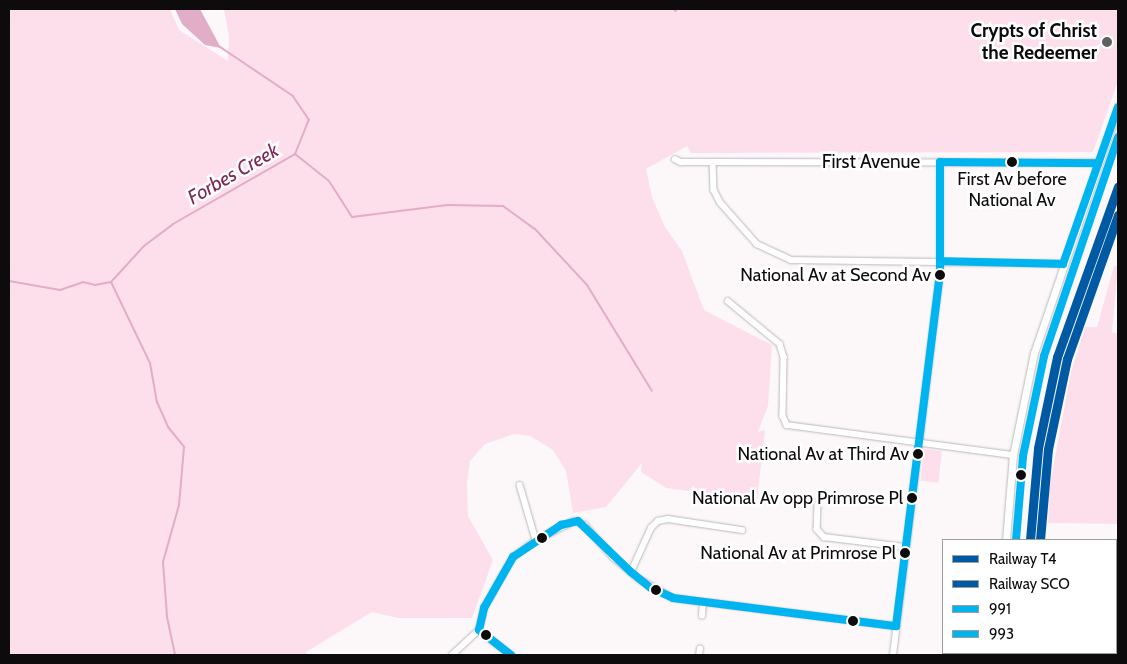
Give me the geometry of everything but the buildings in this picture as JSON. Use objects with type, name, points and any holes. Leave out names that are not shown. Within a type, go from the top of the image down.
[{"type":"street","points":[[1006,539],[1013,455],[1034,353],[1118,107]]},
{"type":"street","points":[[713,162],[716,196],[757,244],[773,254],[807,262],[940,261],[1063,264]]},
{"type":"street","points":[[893,655],[940,261],[940,162]]},
{"type":"street","name":"First Avenue","points":[[678,163],[1098,163]]},
{"type":"street","points":[[728,301],[780,344],[784,357],[783,416],[787,425],[1013,455]]},
{"type":"street","points":[[520,485],[536,540]]},
{"type":"street","points":[[818,504],[817,528],[824,537],[906,547]]},
{"type":"street","points":[[631,572],[651,528],[658,521],[668,519],[742,530]]},
{"type":"street","points":[[452,655],[479,630],[484,608],[510,562],[536,540],[561,525],[578,521],[631,572],[661,594],[704,603],[896,626]]},
{"type":"street","points":[[702,616],[704,603]]},
{"type":"street","points":[[479,630],[511,655]]},
{"type":"shaded area","points":[[9,9],[170,9],[179,30],[228,61],[229,37],[224,9],[1118,9],[1118,81],[1093,152],[691,153],[687,146],[646,169],[652,197],[665,227],[682,251],[704,310],[772,345],[768,406],[758,432],[765,430],[757,500],[666,488],[641,472],[642,463],[606,507],[573,513],[566,471],[553,450],[530,436],[514,434],[485,444],[470,461],[467,483],[468,516],[493,560],[472,618],[398,618],[372,612],[306,652],[308,655],[9,655]]},
{"type":"shaded area","points":[[175,9],[200,9],[221,48],[205,45],[182,24]]},
{"type":"shaded area","points":[[1114,266],[1118,266],[1112,332],[1118,334],[1118,524],[1048,523],[1050,484],[1071,372],[1085,327],[1097,327]]},
{"type":"shaded area","points":[[924,449],[942,451],[939,483],[921,481]]},
{"type":"waterway","name":"Forbes Creek","points":[[9,281],[60,290],[83,282],[95,285],[111,282],[144,246],[173,224],[295,154],[309,120],[293,96],[220,47]]},
{"type":"waterway","points":[[295,154],[329,181],[352,217],[447,205],[503,206],[535,229],[587,285],[652,391]]},
{"type":"waterway","points":[[111,282],[150,363],[157,402],[168,427],[184,447],[179,505],[163,562],[167,617],[175,655]]},
{"type":"rail line","name":"T4","points":[[1030,539],[1038,448],[1057,357],[1118,187]]},
{"type":"rail line","name":"SCO","points":[[1040,539],[1048,449],[1067,359],[1118,215]]},
{"type":"transit line","name":"991","points":[[940,261],[1063,264],[1118,107]]},
{"type":"transit line","name":"993","points":[[1016,539],[1023,456],[1044,356],[1118,137]]},
{"type":"transit line","name":"991","points":[[896,626],[940,274],[940,162],[1098,163]]},
{"type":"transit line","name":"991","points":[[578,521],[631,572],[651,588],[673,598],[896,626]]},
{"type":"transit line","name":"991","points":[[479,630],[484,608],[513,557],[561,525],[578,521]]},
{"type":"transit line","name":"991","points":[[479,630],[511,655]]},
{"type":"place","name":"Crypts of Christ the Redeemer","points":[[1107,42]]},
{"type":"place","name":"First Av before National Av","points":[[1012,162]]},
{"type":"place","name":"National Av at Second Av","points":[[940,275]]},
{"type":"place","name":"National Av at Third Av","points":[[918,454]]},
{"type":"place","name":"National Av opp Primrose Pl","points":[[912,498]]},
{"type":"place","name":"National Av at Primrose Pl","points":[[905,553]]}]
